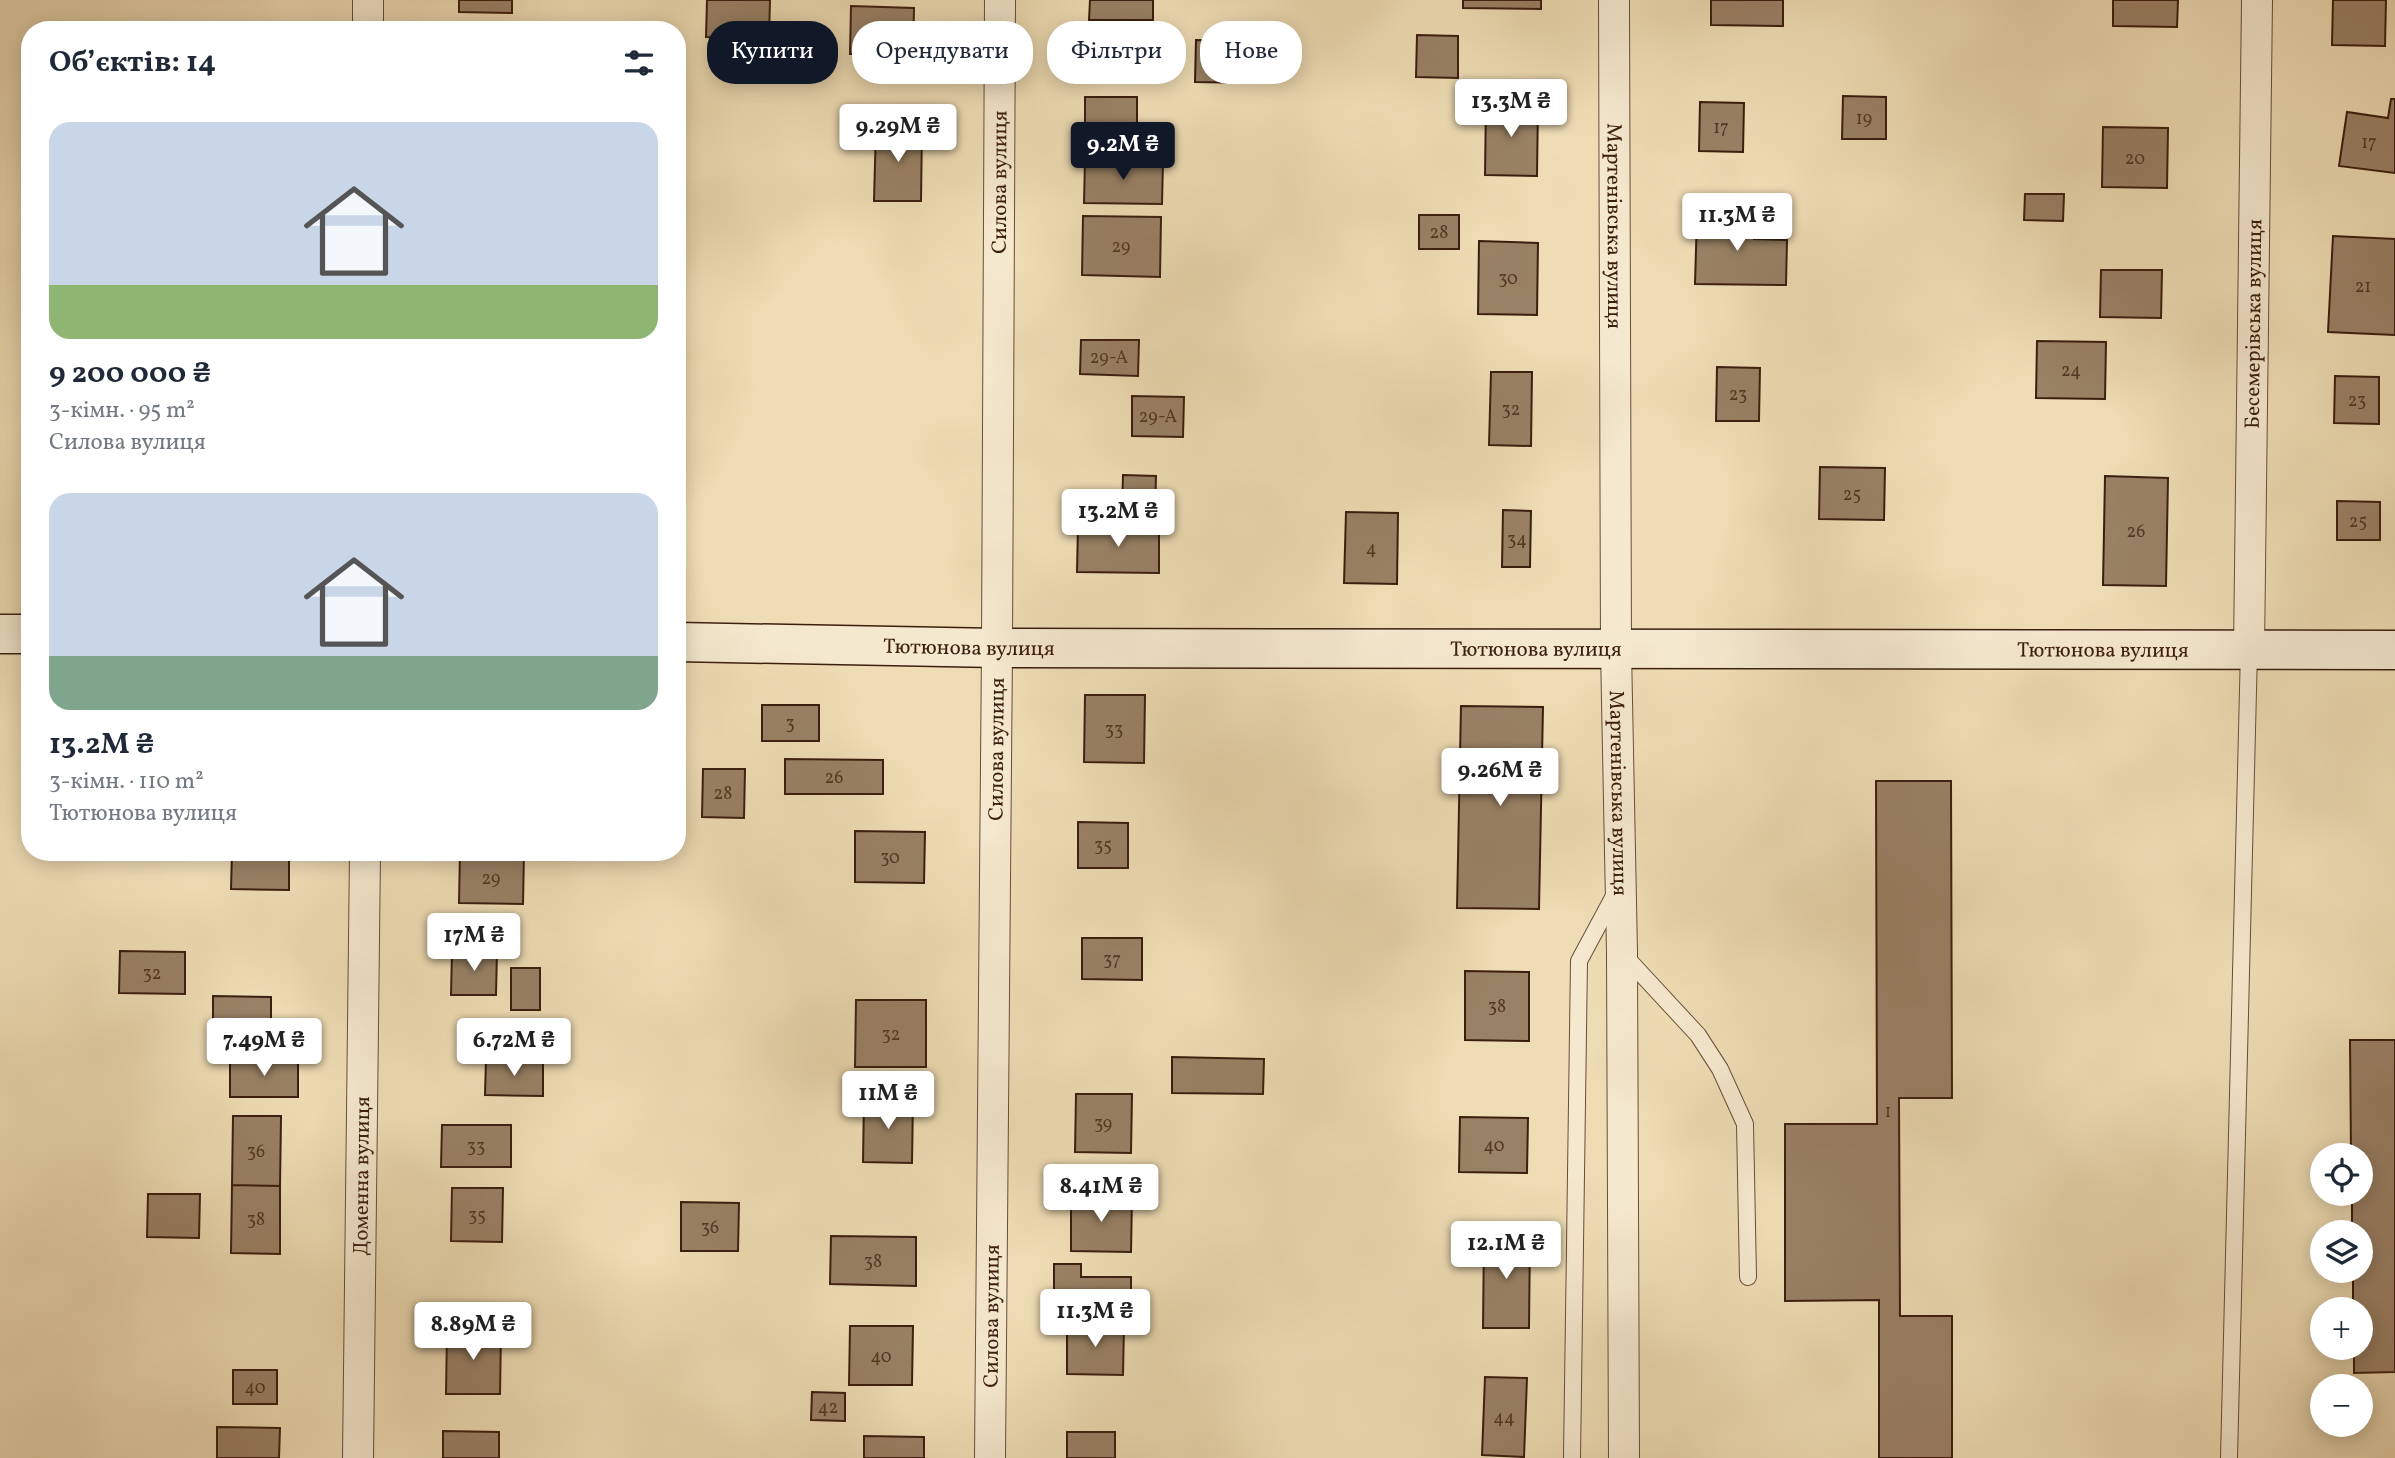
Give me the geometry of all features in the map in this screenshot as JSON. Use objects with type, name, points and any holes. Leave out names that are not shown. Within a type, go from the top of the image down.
[{"type":"street","points":[[368,0],[368,21]]},
{"type":"street","name":"Силова вулиця","points":[[990,1458],[998,648],[1000,0]]},
{"type":"street","name":"Мартенівська вулиця","points":[[1614,0],[1616,650],[1622,952],[1624,1458]]},
{"type":"street","name":"Бесемерівська вулиця","points":[[2249,650],[2258,0]]},
{"type":"street","points":[[0,634],[21,634]]},
{"type":"street","name":"Тютюнова вулиця","points":[[686,642],[998,648],[2395,650]]},
{"type":"street","name":"Доменна вулиця","points":[[358,1458],[365,861]]},
{"type":"lane","points":[[2229,1458],[2249,650]]},
{"type":"lane","points":[[1572,1458],[1580,961],[1620,886]]},
{"type":"lane","points":[[1622,952],[1698,1034],[1720,1069],[1745,1124],[1748,1277]]},
{"type":"building","points":[[459,0],[512,0],[512,13],[459,12]]},
{"type":"building","points":[[707,0],[770,0],[769,21],[707,21],[706,37]]},
{"type":"building","points":[[1090,0],[1153,0],[1153,20],[1089,20]]},
{"type":"building","points":[[1463,0],[1541,0],[1541,9],[1463,8]]},
{"type":"building","points":[[1711,0],[1783,0],[1783,26],[1711,25]]},
{"type":"building","points":[[2113,0],[2178,0],[2177,27],[2113,26]]},
{"type":"building","points":[[2333,0],[2386,0],[2385,46],[2332,45]]},
{"type":"building","points":[[851,6],[914,8],[914,21],[852,21],[850,54]]},
{"type":"building","points":[[1417,35],[1458,36],[1458,78],[1416,77]]},
{"type":"building","points":[[1196,40],[1200,40],[1200,82],[1195,82]]},
{"type":"building","points":[[1843,96],[1886,97],[1886,139],[1842,139]]},
{"type":"building","points":[[1085,97],[1137,97],[1137,141],[1085,140]]},
{"type":"building","points":[[2391,99],[2395,99],[2395,173],[2339,166],[2347,112],[2388,118]]},
{"type":"building","points":[[1486,101],[1538,103],[1537,176],[1485,175]]},
{"type":"building","points":[[1700,102],[1744,103],[1743,152],[1699,151]]},
{"type":"building","points":[[876,126],[922,127],[921,201],[874,201]]},
{"type":"building","points":[[2103,127],[2168,128],[2167,188],[2102,187]]},
{"type":"building","points":[[1085,160],[1163,162],[1162,204],[1084,203]]},
{"type":"building","points":[[2025,194],[2064,194],[2063,221],[2024,220]]},
{"type":"building","points":[[1419,215],[1459,215],[1459,249],[1419,249]]},
{"type":"building","points":[[1697,215],[1754,216],[1754,239],[1787,240],[1786,285],[1695,284]]},
{"type":"building","points":[[1083,216],[1161,217],[1160,277],[1082,275]]},
{"type":"building","points":[[2333,236],[2395,239],[2395,335],[2328,332]]},
{"type":"building","points":[[1479,241],[1538,243],[1537,315],[1478,314]]},
{"type":"building","points":[[2101,270],[2162,270],[2161,318],[2100,317]]},
{"type":"building","points":[[1081,340],[1139,340],[1138,376],[1080,374]]},
{"type":"building","points":[[2037,341],[2106,342],[2105,399],[2036,398]]},
{"type":"building","points":[[1717,367],[1760,368],[1759,421],[1716,421]]},
{"type":"building","points":[[1491,372],[1532,372],[1531,446],[1489,445]]},
{"type":"building","points":[[2335,376],[2379,377],[2379,424],[2334,423]]},
{"type":"building","points":[[1132,396],[1184,397],[1183,437],[1132,436]]},
{"type":"building","points":[[1820,467],[1885,468],[1884,520],[1819,519]]},
{"type":"building","points":[[1123,475],[1156,476],[1155,511],[1122,510]]},
{"type":"building","points":[[2105,476],[2168,478],[2166,586],[2103,585]]},
{"type":"building","points":[[2337,501],[2380,502],[2380,540],[2337,540]]},
{"type":"building","points":[[1503,510],[1531,511],[1530,567],[1502,567]]},
{"type":"building","points":[[1346,512],[1398,513],[1397,584],[1344,583]]},
{"type":"building","points":[[1078,525],[1159,526],[1159,573],[1077,572]]},
{"type":"building","points":[[1085,695],[1145,695],[1144,763],[1084,762]]},
{"type":"building","points":[[762,705],[819,705],[819,741],[762,741]]},
{"type":"building","points":[[1461,706],[1543,707],[1539,909],[1457,908]]},
{"type":"building","points":[[785,759],[883,760],[883,794],[785,794]]},
{"type":"building","points":[[703,769],[745,769],[744,818],[702,817]]},
{"type":"building","points":[[1876,781],[1951,781],[1952,1098],[1899,1098],[1900,1316],[1952,1316],[1952,1458],[1879,1458],[1879,1300],[1785,1301],[1785,1124],[1877,1124]]},
{"type":"building","points":[[1078,822],[1128,823],[1128,868],[1078,868]]},
{"type":"building","points":[[855,831],[925,832],[924,883],[855,882]]},
{"type":"building","points":[[232,861],[289,861],[289,890],[231,889]]},
{"type":"building","points":[[460,861],[524,861],[523,904],[459,903]]},
{"type":"building","points":[[1082,938],[1142,938],[1142,980],[1082,979]]},
{"type":"building","points":[[120,951],[185,952],[185,994],[119,993]]},
{"type":"building","points":[[452,951],[497,951],[496,995],[451,995]]},
{"type":"building","points":[[511,968],[540,968],[540,1010],[511,1010]]},
{"type":"building","points":[[1465,971],[1529,972],[1529,1041],[1465,1040]]},
{"type":"building","points":[[213,996],[271,997],[271,1031],[213,1031]]},
{"type":"building","points":[[856,1000],[926,1000],[926,1067],[855,1067]]},
{"type":"building","points":[[2350,1040],[2395,1040],[2395,1372],[2354,1373],[2354,1360],[2373,1360],[2373,1297],[2353,1297],[2353,1283],[2373,1283],[2373,1220],[2352,1220],[2352,1206],[2373,1206],[2373,1143],[2351,1143]]},
{"type":"building","points":[[1172,1057],[1264,1059],[1263,1094],[1172,1093]]},
{"type":"building","points":[[230,1059],[298,1060],[298,1097],[230,1097]]},
{"type":"building","points":[[486,1059],[543,1060],[543,1096],[485,1095]]},
{"type":"building","points":[[1076,1094],[1132,1094],[1131,1153],[1075,1152]]},
{"type":"building","points":[[864,1099],[913,1100],[912,1163],[863,1162]]},
{"type":"building","points":[[233,1116],[281,1116],[280,1186],[232,1185]]},
{"type":"building","points":[[1460,1117],[1528,1118],[1527,1173],[1459,1172]]},
{"type":"building","points":[[442,1125],[511,1125],[511,1167],[441,1167]]},
{"type":"building","points":[[232,1185],[280,1186],[280,1254],[231,1253]]},
{"type":"building","points":[[452,1188],[503,1188],[502,1242],[451,1241]]},
{"type":"building","points":[[148,1194],[200,1194],[199,1238],[147,1237]]},
{"type":"building","points":[[1071,1196],[1132,1197],[1131,1252],[1071,1251]]},
{"type":"building","points":[[681,1202],[739,1203],[738,1251],[681,1251]]},
{"type":"building","points":[[1484,1234],[1530,1234],[1529,1328],[1483,1328]]},
{"type":"building","points":[[831,1236],[916,1237],[916,1286],[830,1284]]},
{"type":"building","points":[[1054,1264],[1081,1264],[1081,1277],[1131,1277],[1131,1302],[1054,1301]]},
{"type":"building","points":[[1067,1324],[1124,1325],[1123,1375],[1067,1374]]},
{"type":"building","points":[[850,1326],[913,1326],[912,1385],[849,1385]]},
{"type":"building","points":[[447,1330],[501,1331],[500,1394],[446,1394]]},
{"type":"building","points":[[233,1370],[277,1370],[277,1404],[233,1404]]},
{"type":"building","points":[[1485,1377],[1527,1378],[1524,1457],[1482,1455]]},
{"type":"building","points":[[812,1392],[845,1393],[845,1421],[811,1420]]},
{"type":"building","points":[[217,1427],[280,1428],[279,1458],[217,1458]]},
{"type":"building","points":[[443,1431],[499,1432],[499,1458],[443,1458]]},
{"type":"building","points":[[1067,1432],[1115,1432],[1115,1458],[1067,1458]]},
{"type":"building","points":[[864,1436],[924,1437],[924,1458],[864,1458]]}]
